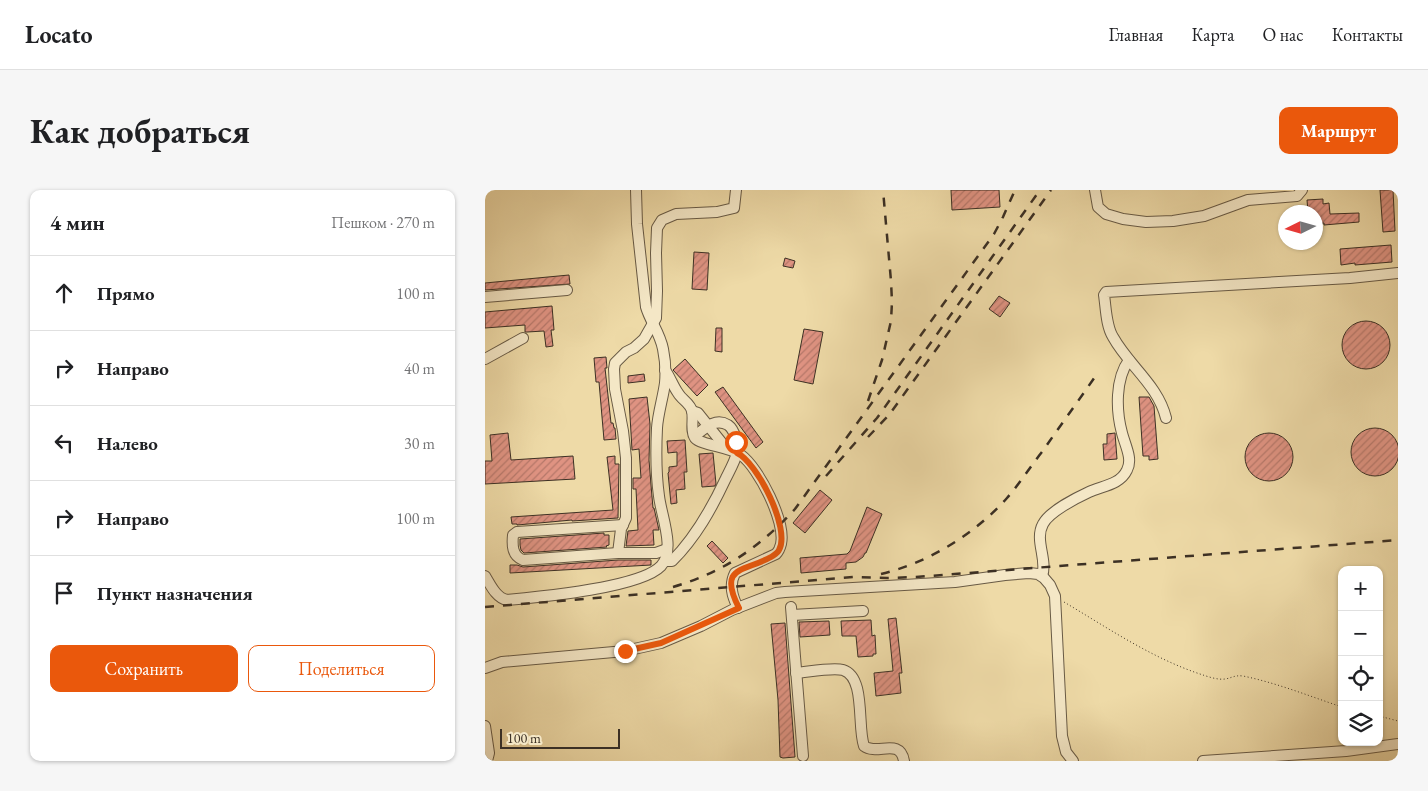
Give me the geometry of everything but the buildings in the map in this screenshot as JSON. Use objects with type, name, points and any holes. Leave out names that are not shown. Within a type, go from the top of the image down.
[{"type":"lane","points":[[485,576],[496,594],[501,599],[507,600],[555,595],[618,584],[651,574],[665,561],[667,548],[666,530],[659,496],[657,428],[665,382],[665,370],[663,348],[659,334],[648,314],[644,292],[635,190]]},
{"type":"lane","points":[[618,553],[619,538],[626,518],[626,458],[615,390],[614,369],[615,363],[626,352],[644,339],[656,318],[657,228],[665,217],[676,214],[717,212],[734,208],[736,190]]},
{"type":"lane","points":[[1095,190],[1098,206],[1106,214],[1123,219],[1146,222],[1173,221],[1204,216],[1248,200],[1297,196],[1302,190]]},
{"type":"lane","points":[[1166,418],[1164,407],[1157,393],[1111,336],[1104,296],[1106,292],[1350,278],[1398,273]]},
{"type":"lane","points":[[485,297],[567,290]]},
{"type":"lane","points":[[485,358],[523,338]]},
{"type":"lane","points":[[1042,576],[1045,567],[1041,529],[1044,522],[1052,514],[1088,492],[1117,482],[1128,469],[1130,460],[1120,422],[1119,382],[1129,360]]},
{"type":"lane","points":[[665,370],[679,395],[692,410],[698,413],[726,448]]},
{"type":"lane","points":[[692,410],[696,439],[741,454],[751,464],[775,507],[781,525],[782,542],[776,554],[735,573],[731,587],[733,598],[739,608]]},
{"type":"lane","points":[[665,561],[672,561],[689,542],[713,505],[737,453],[734,434],[730,426],[721,422],[714,422],[695,436]]},
{"type":"lane","points":[[623,525],[517,532],[513,535],[514,553],[517,558],[523,560],[618,553],[656,553],[667,548]]},
{"type":"lane","points":[[485,668],[502,662],[625,651],[661,643],[776,593],[955,582],[1005,575],[1038,574],[1050,584],[1055,596],[1062,736],[1067,752],[1073,761]]},
{"type":"lane","points":[[803,756],[792,611],[863,611]]},
{"type":"lane","points":[[796,673],[838,669],[849,672],[857,685],[863,746],[870,749],[891,748],[899,750],[904,761]]},
{"type":"lane","points":[[485,726],[489,753],[487,761]]},
{"type":"lane","points":[[1203,761],[1338,752],[1398,744]]},
{"type":"path","points":[[1055,596],[1174,664],[1215,678],[1226,679],[1231,676],[1241,676],[1266,682],[1338,705]]},
{"type":"path","points":[[1383,717],[1398,722]]},
{"type":"railway","points":[[868,401],[882,360],[891,321],[891,281],[883,190]]},
{"type":"railway","points":[[673,587],[709,574],[740,557],[782,523],[795,509],[994,234],[1015,190]]},
{"type":"railway","points":[[826,476],[877,418],[1040,190]]},
{"type":"railway","points":[[868,437],[889,415],[1051,190]]},
{"type":"railway","points":[[881,574],[916,563],[933,555],[980,524],[1007,498],[1021,481],[1097,374]]},
{"type":"railway","points":[[485,607],[854,577],[916,577],[1398,540]]},
{"type":"route","points":[[625,651],[661,643],[739,608],[733,598],[731,587],[735,573],[769,558],[779,550],[782,542],[781,525],[775,507],[751,464],[741,454],[737,453],[736,442]]}]
